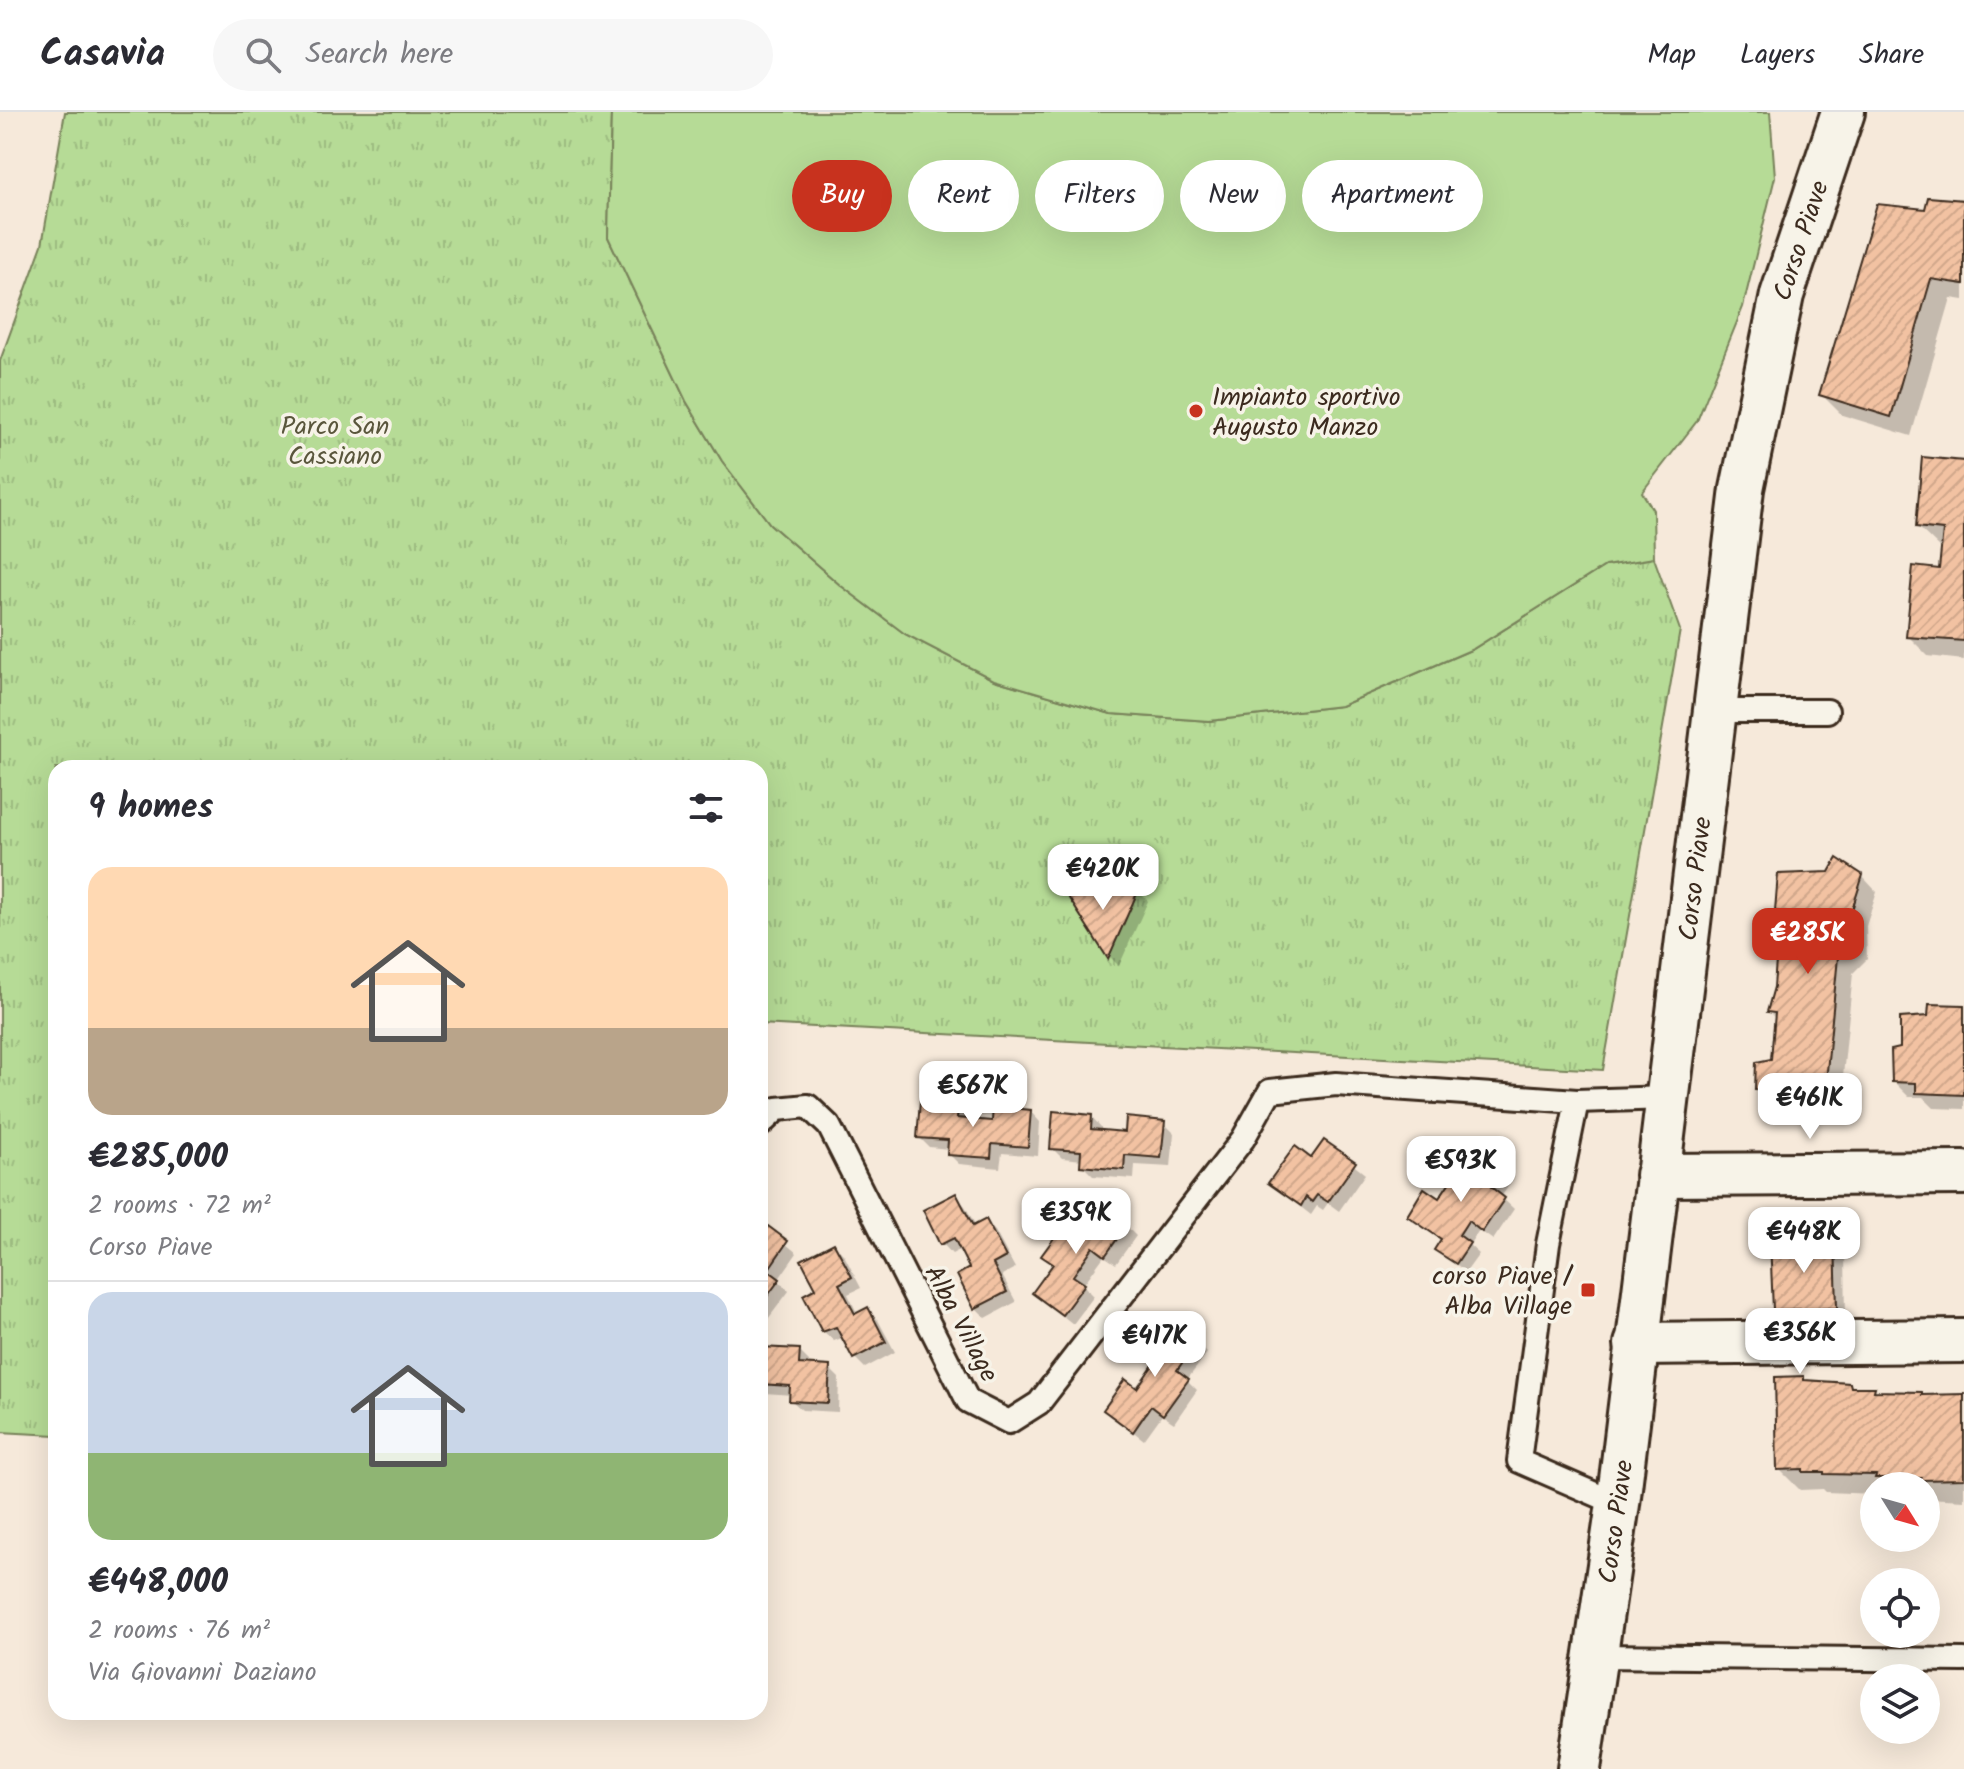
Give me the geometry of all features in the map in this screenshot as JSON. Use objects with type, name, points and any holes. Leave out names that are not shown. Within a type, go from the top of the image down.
[{"type":"street","name":"Corso Piave","points":[[1579,1769],[1618,1504],[1742,489],[1782,295],[1843,112]]},
{"type":"street","points":[[1657,1175],[1964,1173]]},
{"type":"street","points":[[1636,1344],[1964,1341]]},
{"type":"lane","points":[[1714,711],[1827,711]]},
{"type":"lane","name":"Alba Village","points":[[768,1117],[777,1109],[808,1106],[829,1126],[968,1401],[1009,1422],[1039,1403],[1243,1139],[1270,1091],[1336,1084],[1577,1101]]},
{"type":"lane","points":[[1618,1504],[1519,1461],[1548,1244],[1577,1101],[1667,1098]]},
{"type":"lane","points":[[1596,1656],[1964,1660]]},
{"type":"green space","name":"Parco San Cassiano","points":[[65,112],[611,112],[608,237],[686,401],[722,461],[770,524],[840,585],[905,634],[994,680],[1111,714],[1209,721],[1341,706],[1473,649],[1605,566],[1654,558],[1680,630],[1603,1070],[768,1024],[768,760],[48,760],[48,1435],[0,1432],[0,361],[42,245]]},
{"type":"green space","name":"Impianto sportivo Augusto Manzo","points":[[611,112],[1770,112],[1775,177],[1743,307],[1697,421],[1642,492],[1653,510],[1654,558],[1605,566],[1473,649],[1341,706],[1209,721],[1111,714],[994,680],[905,634],[840,585],[770,524],[722,461],[686,401],[608,237]]},
{"type":"building","points":[[1928,197],[1964,200],[1964,284],[1931,279],[1891,417],[1819,395],[1877,204],[1925,209]]},
{"type":"building","points":[[1922,457],[1964,461],[1964,641],[1906,637],[1913,566],[1939,569],[1943,530],[1916,527]]},
{"type":"building","points":[[1837,858],[1863,875],[1852,910],[1852,943],[1838,957],[1825,1092],[1755,1090],[1756,1062],[1771,1059],[1775,1013],[1767,1012],[1774,987],[1777,947],[1786,948],[1788,913],[1775,911],[1778,874],[1829,872]]},
{"type":"building","points":[[1063,889],[1139,889],[1108,959]]},
{"type":"building","points":[[1929,1004],[1964,1005],[1964,1095],[1916,1093],[1916,1083],[1892,1082],[1891,1050],[1900,1048],[1900,1018],[1928,1016]]},
{"type":"building","points":[[920,1101],[959,1104],[957,1118],[992,1121],[993,1106],[1031,1110],[1028,1147],[992,1144],[991,1158],[947,1155],[948,1140],[917,1138]]},
{"type":"building","points":[[1053,1111],[1092,1115],[1091,1129],[1125,1132],[1126,1117],[1165,1121],[1161,1158],[1125,1155],[1124,1170],[1080,1166],[1081,1151],[1050,1149]]},
{"type":"building","points":[[1324,1140],[1356,1162],[1328,1202],[1317,1195],[1312,1202],[1306,1197],[1301,1206],[1268,1183],[1295,1146],[1311,1158]]},
{"type":"building","points":[[1474,1146],[1505,1167],[1491,1187],[1505,1198],[1482,1232],[1468,1221],[1459,1235],[1470,1243],[1456,1264],[1434,1250],[1441,1239],[1407,1216],[1424,1188],[1439,1198]]},
{"type":"building","points":[[956,1193],[973,1226],[986,1219],[1006,1257],[993,1264],[1007,1292],[974,1309],[957,1275],[969,1268],[954,1238],[940,1245],[923,1210]]},
{"type":"building","points":[[1097,1203],[1127,1225],[1105,1256],[1093,1247],[1073,1276],[1085,1284],[1062,1315],[1032,1293],[1053,1264],[1041,1256],[1067,1220],[1079,1228]]},
{"type":"building","points":[[768,1226],[788,1241],[768,1270]]},
{"type":"building","points":[[1835,1240],[1837,1308],[1773,1310],[1770,1241]]},
{"type":"building","points":[[834,1243],[852,1277],[839,1284],[855,1314],[868,1307],[886,1342],[853,1359],[836,1327],[822,1332],[803,1295],[816,1288],[801,1260]]},
{"type":"building","points":[[768,1270],[780,1279],[768,1295]]},
{"type":"building","points":[[1167,1319],[1198,1341],[1177,1370],[1189,1379],[1163,1415],[1151,1406],[1133,1432],[1103,1410],[1125,1379],[1137,1388],[1157,1359],[1145,1351]]},
{"type":"building","points":[[768,1347],[800,1349],[799,1364],[830,1366],[828,1403],[789,1401],[790,1386],[768,1385]]},
{"type":"building","points":[[1804,1376],[1804,1380],[1875,1387],[1874,1391],[1964,1394],[1964,1479],[1940,1480],[1940,1472],[1860,1472],[1860,1475],[1803,1472],[1803,1469],[1777,1470],[1775,1377]]},
{"type":"place","name":"Impianto sportivo Augusto Manzo","points":[[1196,411]]},
{"type":"place","name":"corso Piave / Alba Village","points":[[1588,1290]]}]
